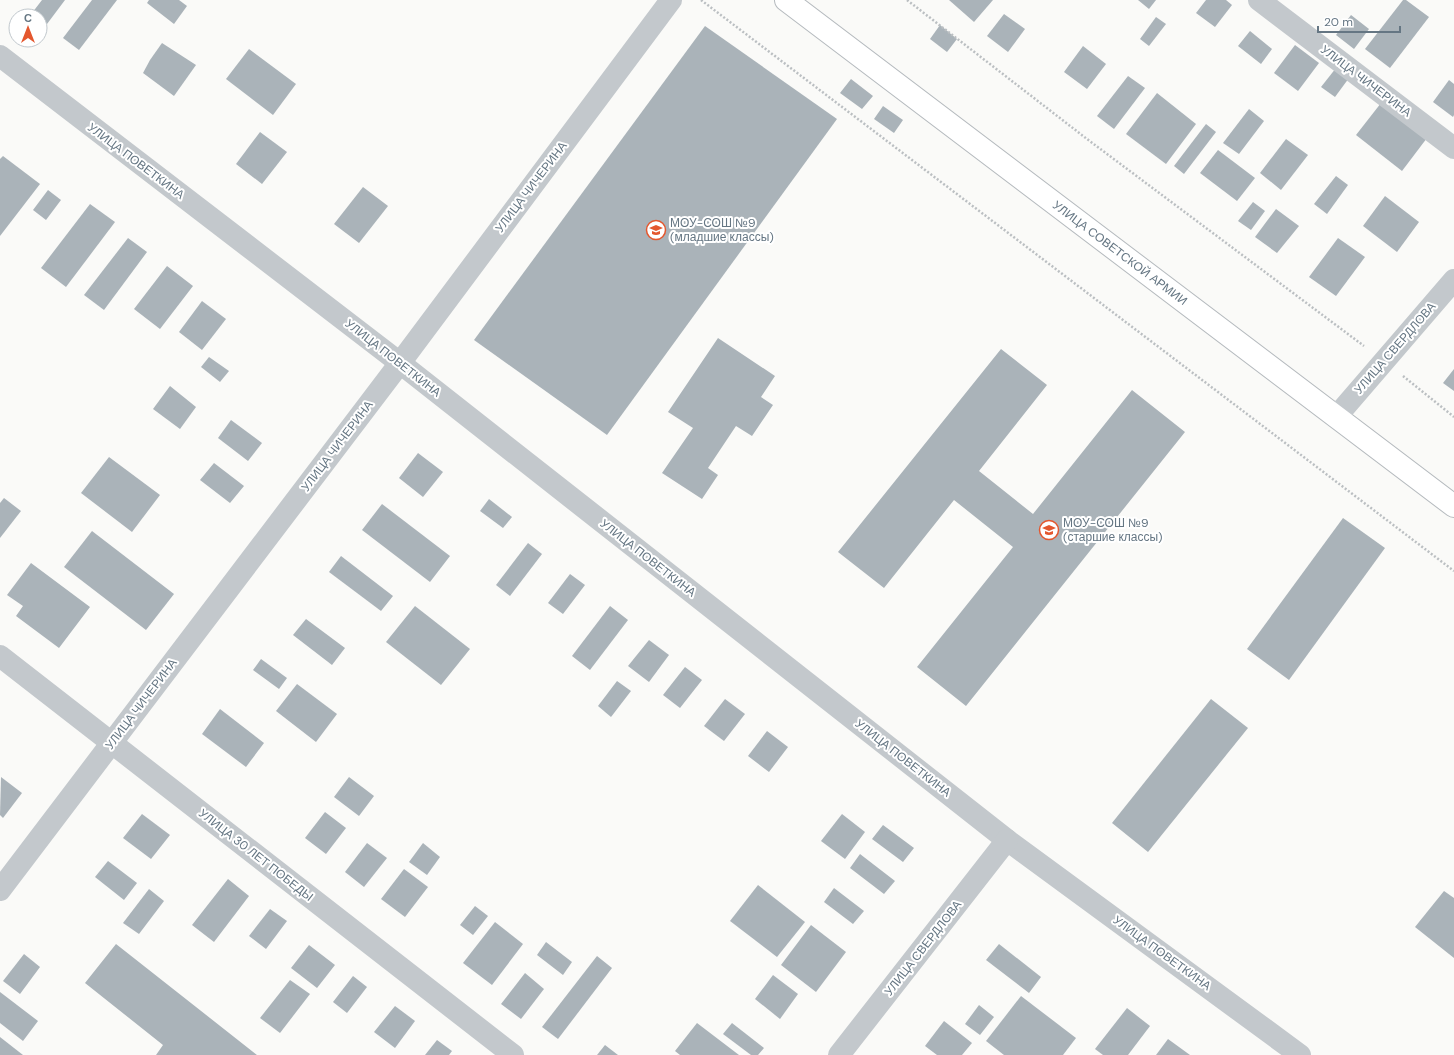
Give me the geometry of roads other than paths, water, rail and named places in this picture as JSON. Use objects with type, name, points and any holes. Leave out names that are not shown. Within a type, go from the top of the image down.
[{"type":"main road","name":"УЛИЦА СОВЕТСКОЙ АРМИИ","points":[[786,0],[1454,506]]},
{"type":"street","name":"УЛИЦА ЧИЧЕРИНА","points":[[0,890],[400,363],[671,0]]},
{"type":"street","name":"УЛИЦА ЧИЧЕРИНА","points":[[1259,0],[1454,148]]},
{"type":"street","name":"УЛИЦА ПОВЕТКИНА","points":[[0,56],[400,363],[1007,840],[1300,1055]]},
{"type":"street","name":"УЛИЦА СВЕРДЛОВА","points":[[1336,417],[1454,280]]},
{"type":"street","name":"УЛИЦА 30 ЛЕТ ПОБЕДЫ","points":[[0,656],[513,1055]]},
{"type":"street","name":"УЛИЦА СВЕРДЛОВА","points":[[839,1055],[1007,840]]},
{"type":"place","name":"МОУ-СОШ №9 (младшие классы)","points":[[656,230]]},
{"type":"place","name":"МОУ-СОШ №9 (старшие классы)","points":[[1049,530]]}]
